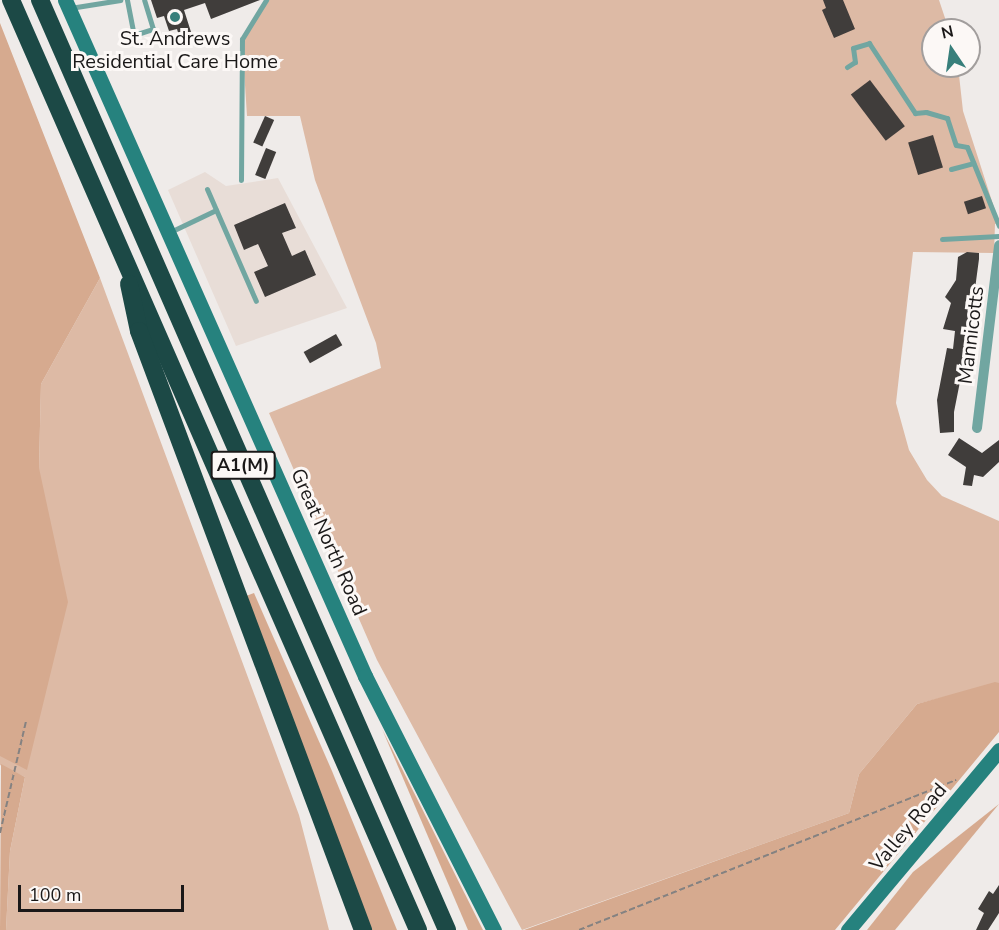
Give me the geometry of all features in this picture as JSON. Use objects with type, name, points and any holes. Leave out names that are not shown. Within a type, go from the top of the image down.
[{"type":"highway","name":"A1(M)","points":[[11,0],[418,930]]},
{"type":"highway","name":"A1(M)","points":[[40,0],[447,930]]},
{"type":"highway","name":"A1(M)","points":[[126,261],[139,331],[363,930]]},
{"type":"main road","name":"Great North Road","points":[[67,2],[365,676],[494,930]]},
{"type":"main road","name":"Valley Road","points":[[848,930],[999,750]]},
{"type":"street","name":"Mannicotts","points":[[977,428],[999,245]]},
{"type":"lane","points":[[67,2],[120,0]]},
{"type":"lane","points":[[126,0],[134,35],[153,29],[144,0]]},
{"type":"lane","points":[[241,180],[242,39],[266,0]]},
{"type":"lane","points":[[848,67],[855,62],[853,48],[869,43],[915,113],[926,112],[946,118],[956,145],[967,147],[999,226]]},
{"type":"lane","points":[[951,169],[973,163]]},
{"type":"lane","points":[[207,189],[256,301]]},
{"type":"lane","points":[[169,233],[216,210]]},
{"type":"lane","points":[[942,239],[999,236]]},
{"type":"path","points":[[0,833],[26,721]]},
{"type":"path","points":[[579,930],[960,778],[976,778]]},
{"type":"shaded area","points":[[266,0],[939,0],[945,18],[921,18],[921,78],[959,78],[963,111],[999,223],[995,224],[994,253],[913,252],[896,403],[909,450],[927,480],[942,496],[999,521],[999,683],[917,704],[859,774],[849,813],[522,930],[377,660],[269,413],[381,368],[376,343],[315,180],[300,116],[247,116],[242,39]]},
{"type":"shaded area","points":[[0,23],[100,278],[41,384],[39,468],[68,602],[27,770],[0,756]]},
{"type":"shaded area","points":[[205,172],[226,186],[278,178],[347,308],[236,346],[168,190]]},
{"type":"shaded area","points":[[100,278],[299,815],[329,930],[6,930],[10,851],[25,777],[0,765],[0,752],[39,468],[41,384]]},
{"type":"shaded area","points":[[254,593],[332,771],[397,930],[371,930],[246,596]]},
{"type":"shaded area","points":[[995,682],[999,683],[999,732],[835,930],[524,930],[849,813],[859,774],[917,704]]},
{"type":"shaded area","points":[[382,729],[481,926],[483,930],[468,930]]},
{"type":"shaded area","points":[[1,764],[25,777],[10,851],[6,930],[0,930]]},
{"type":"shaded area","points":[[999,804],[895,930],[867,930],[913,872]]},
{"type":"building","name":"St. Andrews Residential Care Home","points":[[151,0],[260,0],[211,19],[205,3],[184,10],[191,32],[179,36],[177,29],[169,31],[164,16],[157,18]]},
{"type":"building","points":[[823,0],[843,0],[855,29],[834,38],[822,10],[826,8]]},
{"type":"building","points":[[870,80],[905,126],[886,141],[851,94]]},
{"type":"building","points":[[265,116],[274,120],[262,147],[253,142]]},
{"type":"building","points":[[933,135],[943,168],[918,175],[908,143]]},
{"type":"building","points":[[266,148],[276,152],[265,179],[255,175]]},
{"type":"building","points":[[982,196],[986,208],[968,214],[964,202]]},
{"type":"building","points":[[285,203],[296,228],[282,233],[292,256],[305,250],[316,275],[265,297],[254,272],[268,266],[258,244],[244,250],[234,225]]},
{"type":"building","points":[[967,252],[979,253],[968,341],[954,412],[954,432],[940,433],[937,400],[947,348],[953,349],[955,331],[943,329],[951,303],[945,297],[956,280],[958,257]]},
{"type":"building","points":[[336,334],[342,345],[310,363],[304,352]]},
{"type":"building","points":[[959,438],[982,453],[999,440],[999,462],[983,477],[974,475],[972,486],[963,485],[966,467],[948,455]]},
{"type":"building","points":[[999,885],[999,913],[988,930],[976,930],[984,913],[978,909],[989,891],[993,894]]},
{"type":"place","name":"St. Andrews Residential Care Home","points":[[175,17]]}]
